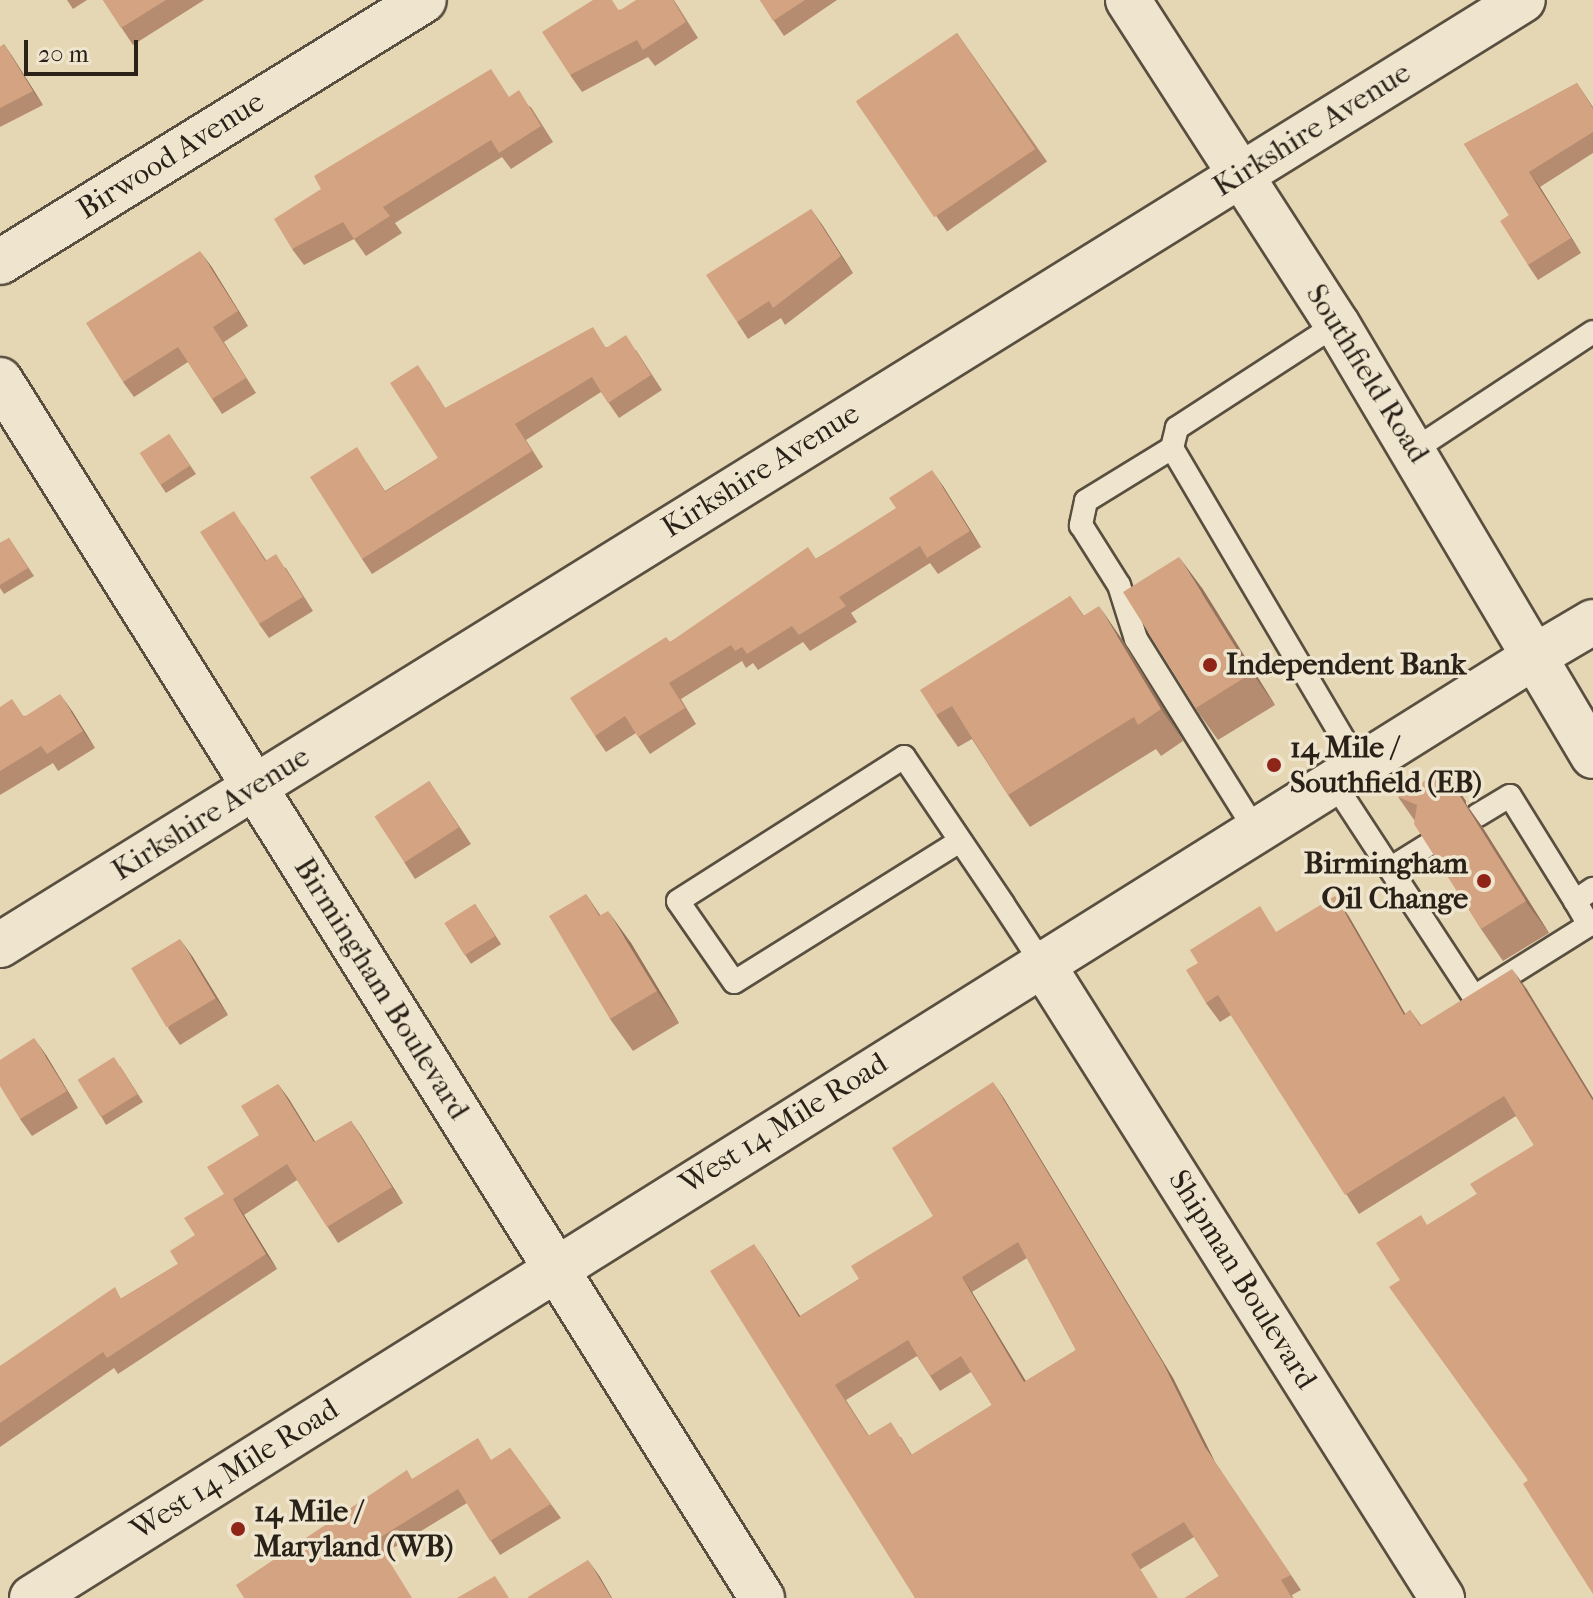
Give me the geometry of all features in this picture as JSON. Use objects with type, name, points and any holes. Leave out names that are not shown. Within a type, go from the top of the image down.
[{"type":"street","name":"Birwood Avenue","points":[[0,262],[424,0]]},
{"type":"street","name":"Southfield Road","points":[[1128,0],[1337,324],[1537,655],[1593,756]]},
{"type":"street","name":"Kirkshire Avenue","points":[[0,945],[1523,0]]},
{"type":"street","name":"Birmingham Boulevard","points":[[0,380],[762,1598]]},
{"type":"street","name":"West 14 Mile Road","points":[[60,1591],[556,1269],[1041,962],[1593,622]]},
{"type":"street","name":"Shipman Boulevard","points":[[1041,962],[1442,1598]]},
{"type":"lane","points":[[1337,324],[1177,428],[1172,448],[1345,772],[1391,868],[1474,997],[1589,925],[1584,895],[1510,796],[1478,815]]},
{"type":"lane","points":[[1414,450],[1593,332]]},
{"type":"lane","points":[[1172,448],[1086,501],[1081,525],[1119,585],[1136,639],[1254,828]]},
{"type":"lane","points":[[960,841],[734,982],[678,901],[904,757],[1041,962]]},
{"type":"lane","points":[[1391,868],[1428,845]]},
{"type":"building","points":[[103,0],[166,0],[121,28]]},
{"type":"building","points":[[593,0],[612,0],[619,11],[636,0],[673,0],[686,22],[643,50],[637,40],[570,75],[542,32]]},
{"type":"building","points":[[760,0],[805,0],[773,21]]},
{"type":"building","points":[[957,33],[1035,149],[934,217],[856,101]]},
{"type":"building","points":[[4,44],[33,91],[0,108],[0,47]]},
{"type":"building","points":[[491,69],[509,97],[519,90],[541,126],[499,153],[491,140],[383,207],[390,216],[354,239],[343,222],[292,249],[274,219],[321,189],[314,176]]},
{"type":"building","points":[[1577,83],[1593,109],[1593,132],[1529,172],[1571,238],[1528,265],[1500,221],[1509,215],[1464,144]]},
{"type":"building","points":[[811,209],[841,256],[773,308],[769,301],[737,322],[706,275]]},
{"type":"building","points":[[200,251],[238,311],[213,327],[246,378],[212,399],[178,347],[123,382],[86,323]]},
{"type":"building","points":[[593,327],[606,348],[626,335],[651,375],[608,403],[592,377],[515,424],[532,451],[362,559],[310,477],[357,447],[385,492],[438,458],[390,383],[418,365],[445,408]]},
{"type":"building","points":[[169,434],[190,466],[160,485],[140,453]]},
{"type":"building","points":[[932,470],[970,531],[927,558],[920,546],[839,597],[846,606],[799,635],[792,626],[747,654],[742,647],[735,651],[731,645],[669,683],[685,708],[638,737],[625,716],[595,736],[570,698],[666,637],[670,642],[808,547],[816,559],[896,508],[889,498]]},
{"type":"building","points":[[234,511],[265,561],[276,554],[303,597],[259,624],[200,532]]},
{"type":"building","points":[[9,538],[28,568],[0,585],[0,543]]},
{"type":"building","name":"Independent Bank","points":[[1179,557],[1252,673],[1196,708],[1123,592]]},
{"type":"building","points":[[1070,596],[1083,616],[1099,606],[1161,709],[1138,725],[1134,717],[1008,795],[952,706],[936,715],[920,690]]},
{"type":"building","points":[[60,694],[83,731],[47,754],[41,746],[0,771],[0,707],[12,699],[24,717]]},
{"type":"building","name":"Birmingham Oil Change","points":[[1444,769],[1444,791],[1460,796],[1526,901],[1481,929],[1414,824],[1417,805],[1398,797]]},
{"type":"building","points":[[429,781],[459,827],[404,863],[374,816]]},
{"type":"building","points":[[586,894],[599,916],[608,911],[657,991],[610,1019],[549,916]]},
{"type":"building","points":[[1335,896],[1404,1015],[1410,1010],[1420,1026],[1512,969],[1593,1101],[1593,1594],[1523,1484],[1528,1480],[1389,1287],[1400,1280],[1376,1243],[1421,1215],[1427,1225],[1477,1194],[1470,1184],[1534,1145],[1504,1096],[1345,1195],[1218,995],[1206,1003],[1186,970],[1198,963],[1190,950],[1260,906],[1276,932]]},
{"type":"building","points":[[475,904],[495,936],[465,955],[444,923]]},
{"type":"building","points":[[180,939],[216,998],[167,1028],[131,968]]},
{"type":"building","points":[[34,1038],[67,1091],[20,1119],[0,1086],[0,1060]]},
{"type":"building","points":[[114,1057],[137,1094],[101,1117],[78,1080]]},
{"type":"building","points":[[993,1082],[1163,1363],[1205,1447],[1291,1575],[1281,1580],[1292,1598],[1185,1598],[1219,1576],[1184,1522],[1131,1554],[1158,1598],[915,1598],[710,1271],[754,1244],[799,1317],[859,1279],[851,1266],[933,1216],[892,1148]],"holes":[[[1018,1242],[1076,1350],[1024,1382],[962,1277]],[[908,1340],[930,1376],[961,1356],[992,1405],[911,1455],[891,1422],[868,1436],[835,1385]]]},
{"type":"building","points":[[278,1084],[314,1142],[351,1121],[392,1187],[327,1227],[287,1164],[233,1199],[266,1254],[107,1358],[103,1352],[0,1423],[0,1366],[115,1287],[121,1299],[178,1264],[170,1251],[195,1235],[184,1218],[224,1194],[207,1167],[259,1135],[241,1106]]},
{"type":"building","points":[[478,1438],[491,1460],[510,1448],[551,1504],[490,1541],[458,1489],[376,1540],[412,1598],[244,1598],[236,1585],[407,1470],[412,1479]]},
{"type":"building","points":[[588,1560],[611,1598],[528,1598],[528,1597]]},
{"type":"building","points":[[495,1576],[509,1598],[457,1598]]},
{"type":"place","name":"Independent Bank","points":[[1210,665]]},
{"type":"place","name":"14 Mile / Southfield (EB)","points":[[1274,765]]},
{"type":"place","name":"Birmingham Oil Change","points":[[1484,881]]},
{"type":"place","name":"14 Mile / Maryland (WB)","points":[[238,1529]]}]
